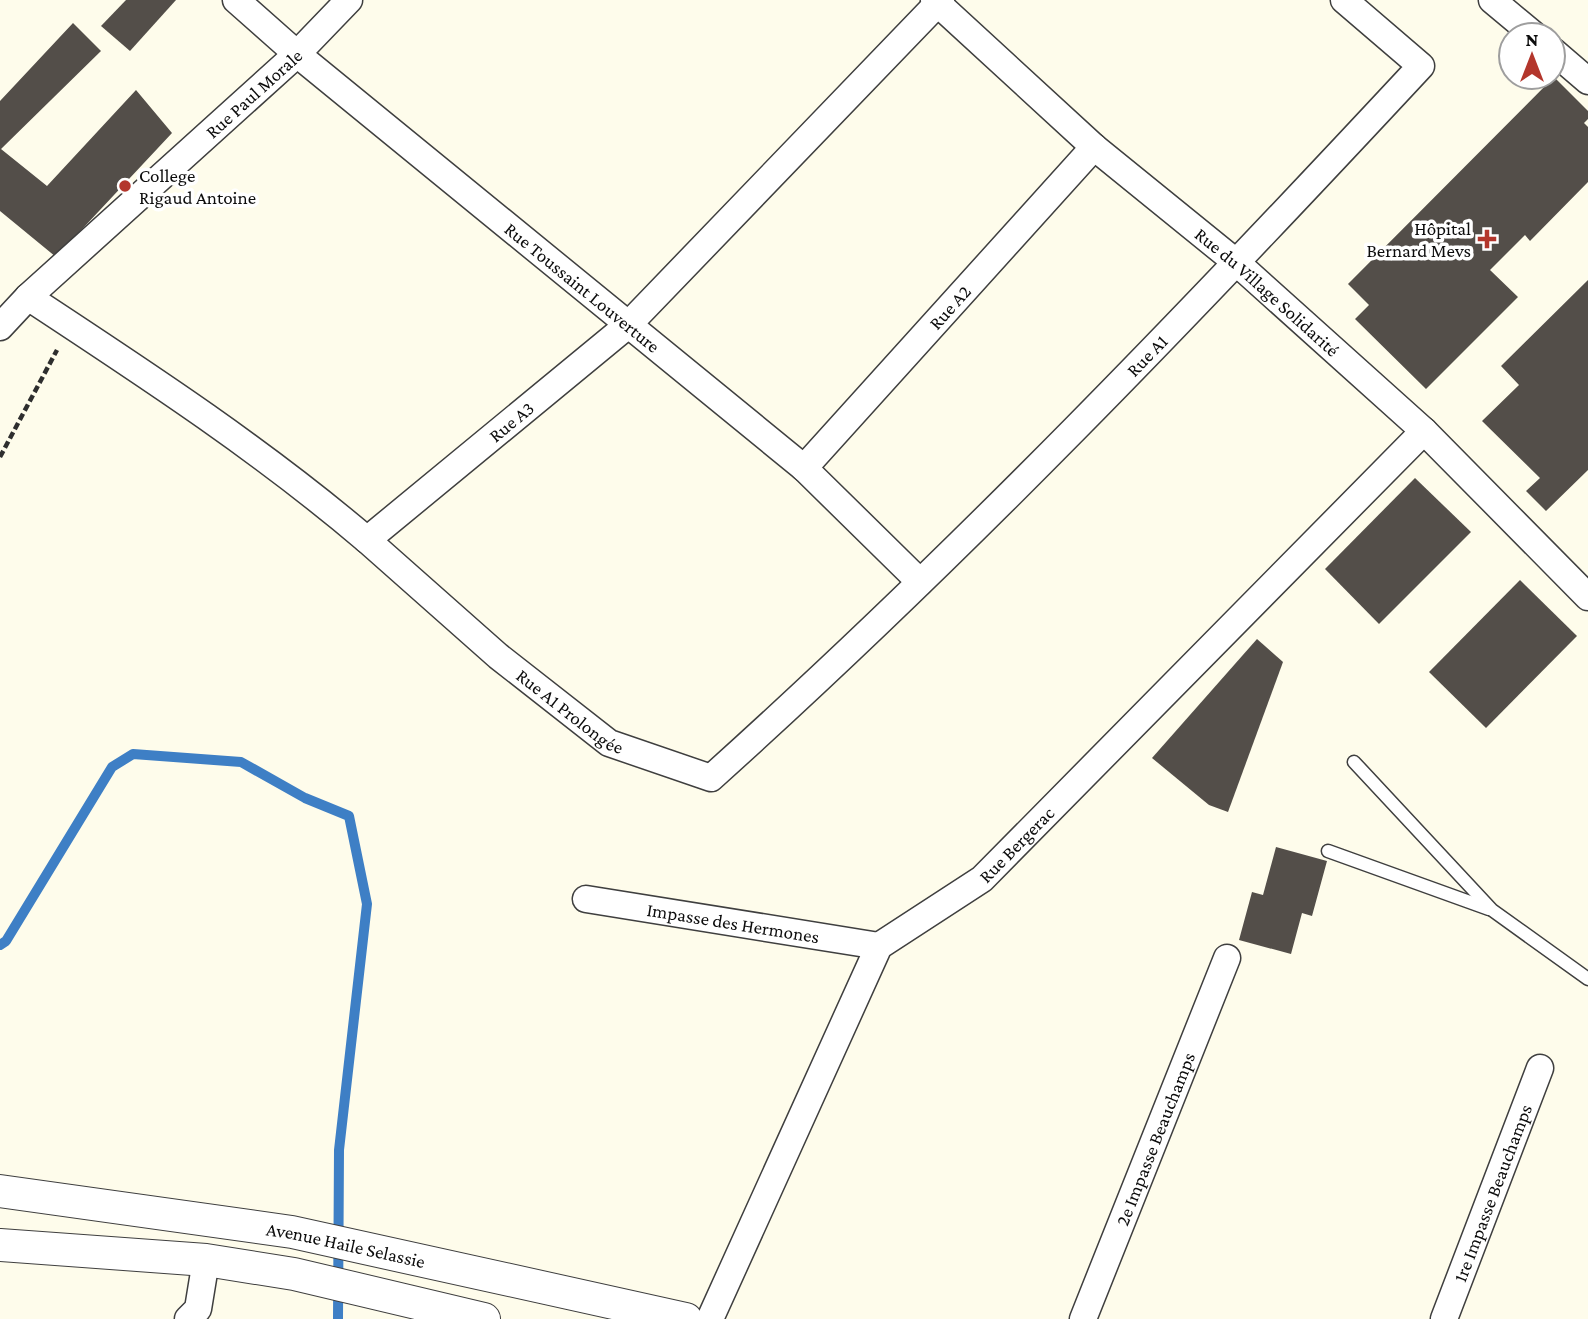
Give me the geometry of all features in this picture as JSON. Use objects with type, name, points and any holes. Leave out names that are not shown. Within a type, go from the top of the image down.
[{"type":"street","name":"Rue Toussaint Louverture","points":[[236,0],[297,54],[804,467],[920,582]]},
{"type":"street","name":"Rue Paul Morale","points":[[0,327],[28,297],[297,54],[349,0]]},
{"type":"street","name":"Rue A1","points":[[791,706],[920,582],[1237,263],[1420,66],[1344,0]]},
{"type":"street","points":[[1492,0],[1517,21]]},
{"type":"street","name":"Rue du Village Solidarité","points":[[938,1],[1094,147],[1237,263],[1424,431],[1588,597]]},
{"type":"street","name":"Rue A3","points":[[367,540],[628,325],[938,1]]},
{"type":"street","points":[[1567,63],[1588,80]]},
{"type":"street","name":"Rue A2","points":[[804,467],[1094,147]]},
{"type":"street","points":[[28,297],[206,414],[312,493],[367,540]]},
{"type":"street","name":"Rue Bergerac","points":[[879,946],[982,879],[1424,431]]},
{"type":"street","name":"Rue A1 Prolongée","points":[[367,540],[498,656],[609,743],[711,778],[791,706]]},
{"type":"street","name":"Impasse des Hermones","points":[[586,900],[879,946]]},
{"type":"street","points":[[710,1319],[879,946]]},
{"type":"street","name":"2e Impasse Beauchamps","points":[[1083,1319],[1227,958]]},
{"type":"street","name":"1re Impasse Beauchamps","points":[[1444,1319],[1540,1068]]},
{"type":"street","name":"Avenue Haile Selassie","points":[[0,1191],[292,1232],[686,1319]]},
{"type":"street","name":"Avenue Haile Selassie","points":[[0,1245],[206,1260],[294,1274],[484,1319]]},
{"type":"street","points":[[188,1319],[198,1309],[206,1260]]},
{"type":"lane","points":[[1354,762],[1492,910],[1588,979]]},
{"type":"lane","points":[[1328,852],[1492,910]]},
{"type":"path","points":[[0,457],[70,325]]},
{"type":"building","points":[[126,0],[176,0],[130,51],[101,26]]},
{"type":"building","points":[[73,23],[101,51],[1,149],[47,186],[136,90],[172,133],[56,257],[0,211],[0,101]]},
{"type":"building","points":[[1567,90],[1588,111],[1588,119],[1584,123],[1588,127],[1588,182],[1530,241],[1525,235],[1490,270],[1518,297],[1426,389],[1355,319],[1369,305],[1348,284],[1540,91]]},
{"type":"building","points":[[1588,280],[1588,470],[1546,511],[1526,491],[1540,478],[1482,421],[1519,385],[1501,366]]},
{"type":"building","points":[[1415,478],[1471,532],[1379,624],[1325,569]]},
{"type":"building","points":[[1520,580],[1577,636],[1486,728],[1429,672]]},
{"type":"building","points":[[1257,639],[1283,662],[1228,812],[1209,805],[1152,758]]},
{"type":"building","points":[[1276,847],[1327,861],[1312,916],[1302,913],[1291,954],[1239,940],[1252,892],[1263,895]]},
{"type":"waterway","points":[[0,945],[6,941],[112,767],[133,754],[241,762],[305,798],[349,816],[367,904],[339,1150],[338,1319]]},
{"type":"place","name":"College Rigaud Antoine","points":[[125,186]]},
{"type":"place","name":"Hôpital Bernard Mevs","points":[[1487,239]]}]
